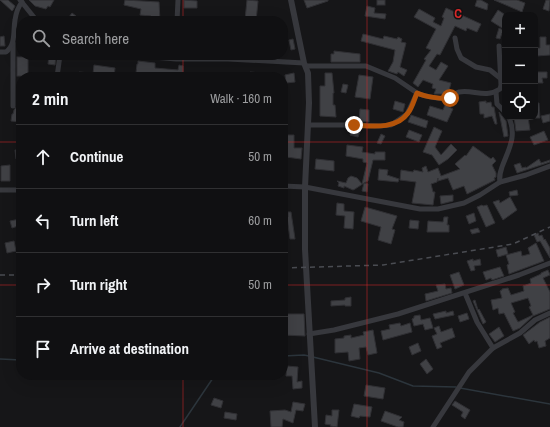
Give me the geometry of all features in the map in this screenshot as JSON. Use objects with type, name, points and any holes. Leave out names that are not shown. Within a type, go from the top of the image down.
[{"type":"street","points":[[177,16],[178,0]]},
{"type":"street","points":[[291,0],[305,65],[309,103],[305,187],[309,334],[314,427]]},
{"type":"street","points":[[13,106],[12,43],[15,20],[21,1],[33,16]]},
{"type":"street","points":[[455,38],[457,49],[461,58],[476,67],[490,70],[500,78]]},
{"type":"street","points":[[0,52],[6,52],[12,43]]},
{"type":"street","points":[[241,60],[305,65],[366,66],[395,78],[417,93],[424,96],[432,96],[443,99],[450,98],[460,92],[486,94],[496,92],[500,89],[499,46]]},
{"type":"street","points":[[58,72],[59,60]]},
{"type":"street","points":[[496,92],[496,104],[502,109]]},
{"type":"street","points":[[308,125],[391,125],[407,114],[417,93]]},
{"type":"street","points":[[500,182],[499,176],[512,142],[513,134],[510,120]]},
{"type":"street","points":[[288,186],[305,187],[420,209],[438,209],[464,203],[500,182],[526,175],[550,166]]},
{"type":"street","points":[[0,190],[16,190]]},
{"type":"street","points":[[309,334],[334,330],[398,314],[550,263]]},
{"type":"street","points":[[464,293],[477,322],[493,348]]},
{"type":"street","points":[[433,427],[469,372],[493,348],[520,333],[535,320],[550,313]]},
{"type":"building","points":[[0,0],[8,0],[15,6],[13,10],[12,11]]},
{"type":"building","points":[[29,0],[54,0],[50,7],[48,6],[46,9],[35,6]]},
{"type":"building","points":[[125,0],[159,2],[160,16],[140,15],[141,9],[124,5]]},
{"type":"building","points":[[184,0],[197,1],[197,8],[184,8]]},
{"type":"building","points":[[247,0],[258,1],[256,16],[245,16]]},
{"type":"building","points":[[304,0],[328,0],[328,1],[307,8]]},
{"type":"building","points":[[377,0],[385,0],[385,5],[377,5]]},
{"type":"building","points":[[477,0],[481,0],[488,4],[487,10],[475,6]]},
{"type":"building","points":[[494,0],[517,0],[525,3],[522,12]]},
{"type":"building","points":[[546,0],[550,0],[549,11],[543,9]]},
{"type":"building","points":[[367,6],[375,8],[374,13],[386,14],[385,19],[365,16]]},
{"type":"building","points":[[446,8],[481,24],[477,32],[467,28],[466,31],[455,26],[440,55],[437,54],[429,66],[436,70],[441,62],[448,66],[439,80],[451,83],[448,94],[434,94],[436,89],[432,88],[433,84],[423,80],[418,87],[413,83],[426,60],[424,59],[431,50],[426,48],[436,29],[414,17],[419,9],[435,18],[433,22],[441,26],[444,18],[442,17]]},
{"type":"building","points":[[498,10],[502,13],[502,28],[491,21]]},
{"type":"building","points":[[499,28],[502,30],[502,33],[500,39],[496,38]]},
{"type":"building","points":[[363,34],[383,39],[384,36],[397,39],[398,37],[402,39],[401,42],[406,43],[400,67],[407,70],[404,76],[398,72],[397,74],[388,71],[393,62],[395,50],[361,41]]},
{"type":"building","points":[[4,36],[5,46],[0,46],[0,37]]},
{"type":"building","points":[[540,37],[546,37],[546,45],[550,45],[550,55],[538,56],[538,48],[540,48]]},
{"type":"building","points":[[293,39],[295,49],[291,50],[289,40]]},
{"type":"building","points":[[334,51],[360,54],[360,62],[331,62],[331,54],[334,54]]},
{"type":"building","points":[[17,60],[28,60],[28,72],[17,72]]},
{"type":"building","points":[[48,60],[56,60],[55,65],[48,64]]},
{"type":"building","points":[[138,61],[155,63],[155,68],[178,70],[179,65],[183,66],[183,72],[136,72]]},
{"type":"building","points":[[94,65],[115,68],[115,72],[93,72]]},
{"type":"building","points":[[538,72],[547,72],[547,78],[542,78],[543,83],[538,83]]},
{"type":"building","points":[[294,73],[295,82],[288,83],[288,74]]},
{"type":"building","points":[[325,73],[332,73],[334,93],[333,105],[335,105],[336,117],[320,116],[320,86],[325,86]]},
{"type":"building","points":[[359,75],[373,77],[370,99],[355,97]]},
{"type":"building","points":[[343,84],[348,85],[346,93],[341,92]]},
{"type":"building","points":[[395,101],[405,104],[403,112],[393,109]]},
{"type":"building","points":[[486,101],[486,103],[491,102],[492,107],[494,107],[497,124],[495,124],[492,116],[484,118],[484,114],[480,114],[479,102]]},
{"type":"building","points":[[538,103],[539,103],[540,118],[538,118]]},
{"type":"building","points":[[445,105],[453,109],[447,122],[427,115],[430,106],[443,110]]},
{"type":"building","points":[[16,107],[16,122],[11,121]]},
{"type":"building","points":[[360,109],[369,110],[369,122],[359,121]]},
{"type":"building","points":[[499,112],[502,116],[502,120],[506,121],[508,136],[504,137]]},
{"type":"building","points":[[550,114],[550,121],[543,123],[541,116]]},
{"type":"building","points":[[411,115],[428,121],[426,128],[408,122]]},
{"type":"building","points":[[514,120],[528,120],[530,130],[516,131]]},
{"type":"building","points":[[434,127],[442,131],[435,147],[441,155],[451,144],[457,150],[439,165],[432,155],[423,152]]},
{"type":"building","points":[[352,129],[361,129],[358,137],[350,135]]},
{"type":"building","points":[[409,130],[422,135],[419,142],[406,137]]},
{"type":"building","points":[[544,131],[548,140],[534,145],[530,137]]},
{"type":"building","points":[[381,134],[385,136],[381,144],[377,143]]},
{"type":"building","points":[[288,135],[294,135],[294,148],[302,148],[301,159],[288,157]]},
{"type":"building","points":[[347,145],[363,147],[362,152],[375,154],[375,152],[385,152],[385,160],[373,160],[368,181],[353,190],[344,186],[344,188],[338,186],[339,183],[337,181],[346,183],[348,178],[351,176],[357,178],[362,184],[367,163],[363,162],[363,159],[346,156]]},
{"type":"building","points":[[473,146],[491,159],[493,157],[496,161],[492,165],[496,173],[496,177],[494,178],[495,180],[467,194],[464,186],[453,190],[448,178],[438,181],[438,178],[437,182],[431,184],[433,192],[435,192],[433,205],[412,203],[416,182],[400,180],[401,170],[423,172],[422,168],[426,166],[428,172],[438,168],[441,176],[460,169],[455,164],[465,155],[466,156]]},
{"type":"building","points":[[316,159],[334,161],[334,171],[315,169]]},
{"type":"building","points":[[539,159],[541,163],[550,160],[550,162],[517,173],[514,165],[520,163],[522,168],[526,168]]},
{"type":"building","points":[[10,165],[10,181],[1,181],[1,166]]},
{"type":"building","points":[[379,169],[388,170],[387,175],[399,179],[398,182],[378,180]]},
{"type":"building","points":[[364,183],[368,184],[367,192],[362,191]]},
{"type":"building","points":[[517,190],[518,195],[510,196],[509,192]]},
{"type":"building","points":[[453,195],[453,201],[441,204],[440,196]]},
{"type":"building","points":[[510,197],[517,210],[503,220],[493,202],[499,200],[500,203]]},
{"type":"building","points":[[337,203],[344,204],[344,211],[354,212],[353,229],[344,228],[345,216],[336,215]]},
{"type":"building","points":[[487,205],[495,223],[486,227],[477,207]]},
{"type":"building","points":[[365,207],[397,216],[392,229],[395,230],[391,244],[378,240],[381,227],[361,221]]},
{"type":"building","points":[[288,212],[291,212],[295,239],[290,239]]},
{"type":"building","points":[[474,213],[476,221],[469,224],[466,216]]},
{"type":"building","points":[[444,217],[448,217],[447,225],[449,225],[449,232],[427,232],[428,221],[443,222]]},
{"type":"building","points":[[16,220],[16,227],[12,228],[10,221]]},
{"type":"building","points":[[410,220],[419,221],[418,229],[409,228]]},
{"type":"building","points":[[478,228],[480,232],[472,234],[470,230]]},
{"type":"building","points":[[538,233],[539,236],[542,235],[550,248],[550,258],[540,241],[537,242],[534,235]]},
{"type":"building","points":[[14,241],[16,251],[7,253],[5,243]]},
{"type":"building","points":[[536,243],[544,261],[509,274],[507,265],[509,264],[506,255],[521,251],[522,256],[530,254],[528,248]]},
{"type":"building","points":[[506,247],[508,254],[498,257],[496,250]]},
{"type":"building","points":[[473,259],[473,261],[480,259],[481,265],[474,266],[475,270],[471,271],[467,261]]},
{"type":"building","points":[[500,267],[504,276],[492,280],[491,278],[486,280],[483,272]]},
{"type":"building","points":[[548,270],[550,275],[543,278],[550,292],[550,309],[533,316],[520,328],[513,331],[504,313],[499,314],[498,308],[493,310],[491,300],[502,298],[500,291],[502,289],[508,288],[511,295],[524,291],[523,286],[531,283],[530,279]],"holes":[[[528,298],[531,306],[529,307],[533,315],[518,322],[513,313],[515,312],[511,303]]]},
{"type":"building","points":[[459,272],[464,285],[455,289],[450,275]]},
{"type":"building","points":[[445,284],[446,289],[451,288],[452,293],[426,301],[425,294],[438,291],[436,285]]},
{"type":"building","points":[[351,297],[351,306],[331,306],[331,301],[345,300],[345,298]]},
{"type":"building","points":[[475,300],[478,310],[479,309],[486,322],[483,324],[473,301]]},
{"type":"building","points":[[446,311],[446,313],[453,311],[454,315],[435,319],[433,314]]},
{"type":"building","points":[[467,313],[469,319],[460,322],[458,316]]},
{"type":"building","points":[[288,314],[304,314],[305,336],[288,335]]},
{"type":"building","points":[[420,315],[421,320],[430,318],[433,328],[425,330],[423,324],[414,326],[412,319],[414,316]]},
{"type":"building","points":[[550,317],[550,338],[545,341],[546,346],[539,348],[537,341],[535,342],[534,340],[529,344],[523,335],[540,322]]},
{"type":"building","points":[[400,323],[401,326],[410,323],[412,332],[383,340],[381,331],[390,329],[389,325]]},
{"type":"building","points":[[439,326],[441,332],[452,328],[455,337],[440,343],[442,347],[437,349],[432,336],[437,334],[434,328]]},
{"type":"building","points":[[499,327],[504,336],[495,342],[489,334]]},
{"type":"building","points":[[373,330],[377,353],[368,355],[366,347],[359,348],[360,359],[349,361],[348,352],[335,353],[335,339],[344,338],[344,336],[351,335],[351,338],[364,335],[363,332]]},
{"type":"building","points":[[418,343],[421,351],[412,355],[409,347]]},
{"type":"building","points":[[426,359],[433,369],[427,374],[420,364]]},
{"type":"building","points":[[288,366],[298,367],[297,382],[302,381],[302,388],[293,389],[292,376],[288,376]]},
{"type":"building","points":[[366,385],[385,388],[383,399],[364,396]]},
{"type":"building","points":[[214,398],[223,401],[221,408],[211,405]]},
{"type":"building","points":[[455,401],[470,410],[465,419],[461,416],[463,412],[452,405]]},
{"type":"building","points":[[293,402],[305,404],[303,411],[296,410],[293,423],[283,419],[282,427],[271,427],[270,411],[285,410],[291,412]]},
{"type":"building","points":[[354,404],[372,407],[370,417],[360,416],[359,418],[351,416]]},
{"type":"building","points":[[332,410],[339,410],[337,427],[325,424],[326,415],[332,416]]},
{"type":"building","points":[[385,411],[402,417],[399,420],[404,422],[403,427],[398,427],[381,421]]},
{"type":"building","points":[[225,412],[237,414],[236,420],[224,418]]},
{"type":"waterway","points":[[288,356],[309,356]]},
{"type":"waterway","points":[[313,357],[379,373],[413,386],[456,387]]},
{"type":"waterway","points":[[0,359],[16,360]]},
{"type":"waterway","points":[[180,427],[212,380]]},
{"type":"waterway","points":[[460,388],[550,404]]},
{"type":"railway","points":[[288,268],[383,265],[513,244],[550,227]]},
{"type":"railway","points":[[0,275],[16,275]]},
{"type":"route","points":[[354,125],[391,125],[399,121],[407,114],[417,93],[424,96],[432,96],[443,99],[450,98]]}]
